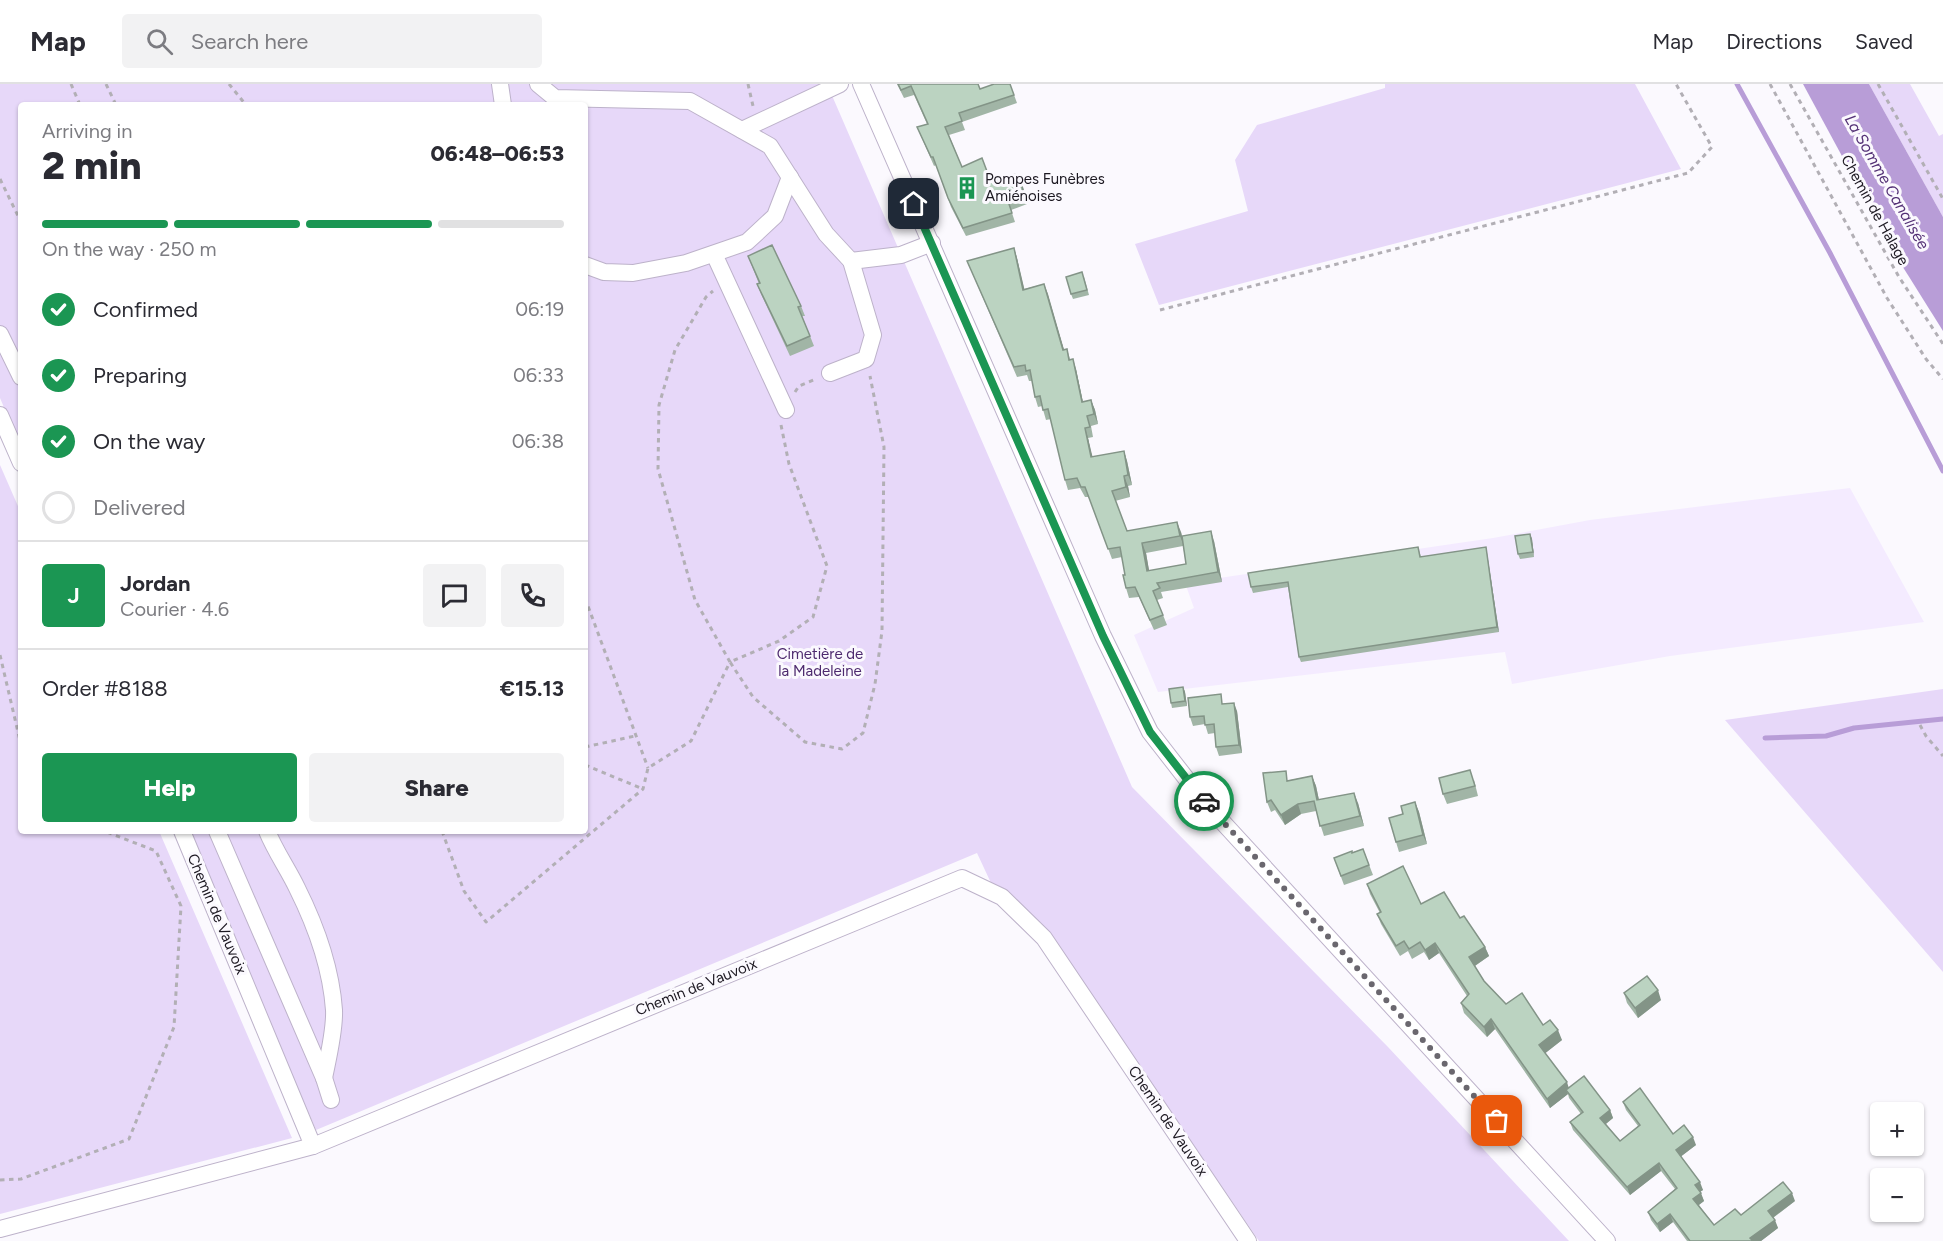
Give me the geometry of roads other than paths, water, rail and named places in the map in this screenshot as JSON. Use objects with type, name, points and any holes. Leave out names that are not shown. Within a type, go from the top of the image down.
[{"type":"street","points":[[500,84],[503,102]]},
{"type":"street","points":[[538,84],[555,98],[690,101],[771,146],[826,234],[851,261],[873,335],[866,359],[830,373]]},
{"type":"street","points":[[742,130],[840,84]]},
{"type":"street","points":[[861,84],[1103,636],[1150,732],[1206,804],[1607,1241]]},
{"type":"street","points":[[588,266],[604,272],[633,273],[686,263],[747,242],[775,216],[790,177]]},
{"type":"street","points":[[851,261],[901,255],[932,243]]},
{"type":"street","points":[[714,254],[786,410]]},
{"type":"street","points":[[0,334],[18,371]]},
{"type":"street","points":[[0,415],[18,456]]},
{"type":"street","name":"Chemin de Vauvoix","points":[[183,834],[313,1146],[962,878],[1002,897],[1044,938],[1248,1241]]},
{"type":"street","points":[[218,834],[324,1078],[331,1100]]},
{"type":"street","points":[[269,834],[309,913],[320,940],[328,970],[334,1012],[324,1078]]},
{"type":"street","points":[[0,1229],[313,1146]]},
{"type":"water","name":"La Somme Canalisée","points":[[1803,84],[1869,84],[1943,217],[1943,331],[1896,256]]},
{"type":"waterway","points":[[1737,84],[1830,253],[1943,471]]},
{"type":"waterway","points":[[1765,738],[1826,736],[1854,728],[1943,719]]},
{"type":"place","name":"Pompes Funèbres Amiénoises","points":[[967,188]]},
{"type":"park label","name":"Cimetière de la Madeleine","points":[[820,662]]}]
